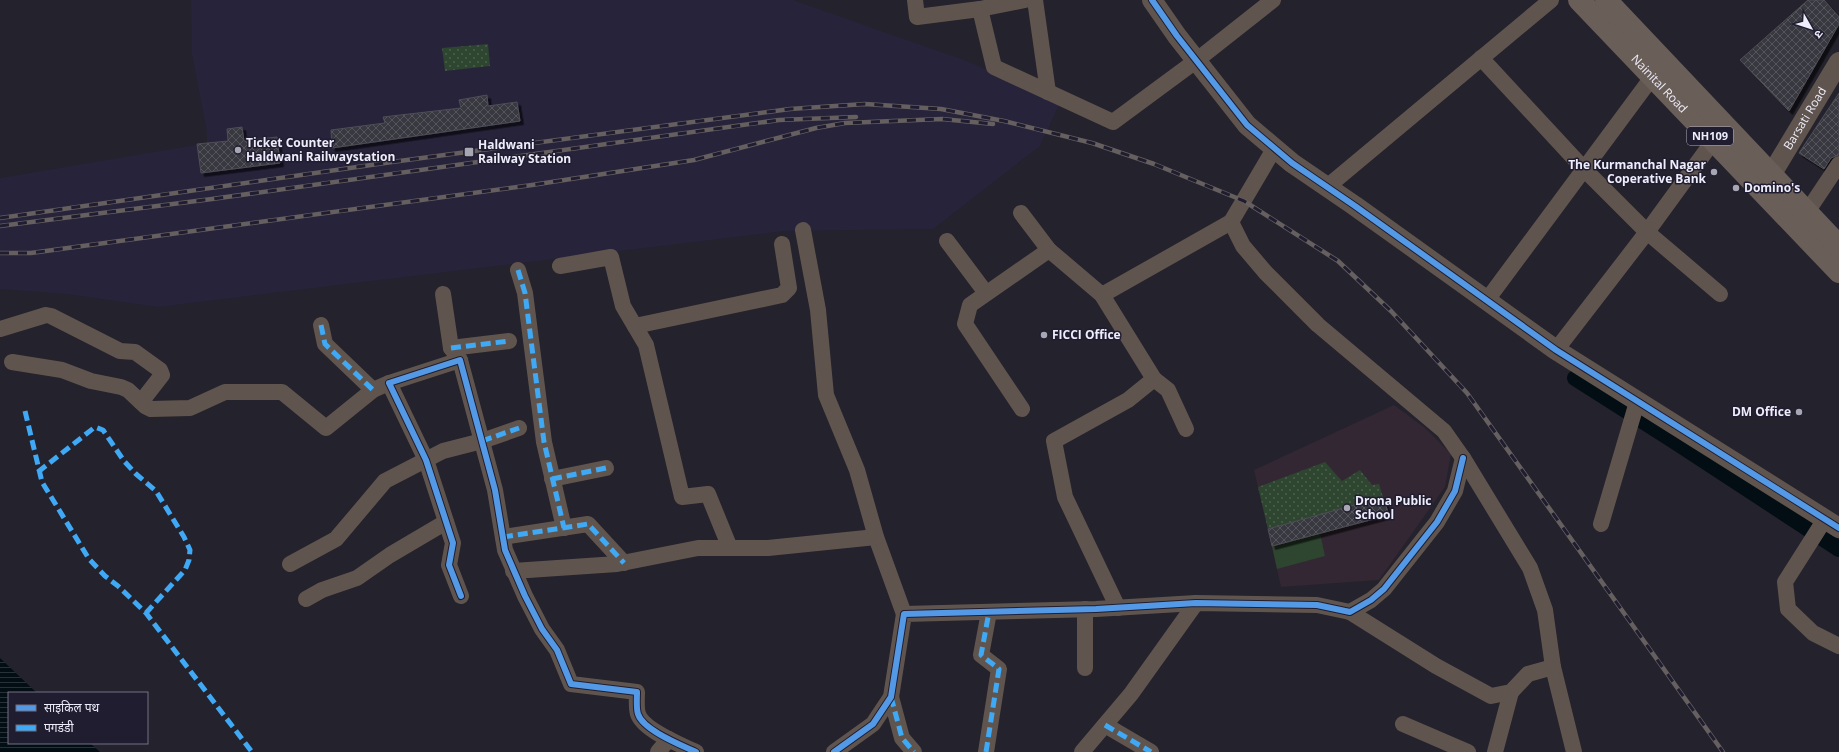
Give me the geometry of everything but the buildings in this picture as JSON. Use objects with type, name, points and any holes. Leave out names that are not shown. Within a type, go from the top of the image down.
[{"type":"highway","name":"Nainital Road","points":[[1579,0],[1659,68],[1771,175],[1839,246]]},
{"type":"highway","name":"Nainital Road","points":[[1606,0],[1714,140],[1839,272]]},
{"type":"street","points":[[915,0],[917,17],[971,6],[1025,0]]},
{"type":"street","points":[[1035,0],[1048,92]]},
{"type":"street","points":[[1152,0],[1177,36],[1247,125],[1274,149],[1556,350],[1637,402],[1823,529],[1784,582],[1788,609],[1813,633],[1839,646]]},
{"type":"street","points":[[971,6],[994,67],[1113,122],[1197,60],[1273,0]]},
{"type":"street","points":[[1327,187],[1552,0]]},
{"type":"street","points":[[1481,58],[1584,169],[1647,232],[1720,294]]},
{"type":"street","name":"Barsati Road","points":[[1771,175],[1839,62]]},
{"type":"street","points":[[1487,300],[1659,68]]},
{"type":"street","points":[[1556,350],[1647,232],[1714,140]]},
{"type":"street","points":[[1102,295],[1231,222],[1274,149]]},
{"type":"street","points":[[1807,212],[1839,164]]},
{"type":"street","points":[[1021,213],[1049,250],[1102,295],[1154,379],[1168,390],[1186,429]]},
{"type":"street","points":[[1231,222],[1243,246],[1266,273],[1318,325],[1444,432],[1463,458],[1530,568],[1545,610],[1553,668],[1574,752]]},
{"type":"street","points":[[802,230],[818,310],[826,395],[857,470],[876,537],[904,614],[891,697],[902,738],[914,752]]},
{"type":"street","points":[[947,242],[986,293]]},
{"type":"street","points":[[635,326],[782,295],[789,288],[782,244]]},
{"type":"street","points":[[1022,408],[964,324],[970,304],[1049,250]]},
{"type":"street","points":[[560,266],[611,257],[623,306],[646,345],[682,497],[708,494],[730,548]]},
{"type":"street","points":[[518,270],[525,293],[544,442],[564,528]]},
{"type":"street","points":[[443,294],[456,354],[495,490],[505,550],[513,570],[542,629],[558,650],[571,684],[637,692],[638,714],[644,723],[669,739],[696,752]]},
{"type":"street","points":[[0,329],[46,315],[120,352],[135,352],[160,370],[162,375],[141,402]]},
{"type":"street","points":[[321,326],[326,344],[373,390]]},
{"type":"street","points":[[12,362],[56,369],[91,381],[121,387],[128,390],[141,402],[152,409],[190,408],[225,392],[282,392],[326,428],[373,390],[456,354],[509,341]]},
{"type":"street","points":[[1118,608],[1065,497],[1054,440],[1128,400],[1154,379]]},
{"type":"street","points":[[389,383],[426,460],[453,544],[449,565],[461,596]]},
{"type":"street","points":[[1601,524],[1637,402]]},
{"type":"street","points":[[290,564],[336,539],[385,481],[443,451],[482,441],[519,428]]},
{"type":"street","points":[[1350,612],[1371,600],[1384,589],[1437,522],[1455,491],[1463,458]]},
{"type":"street","points":[[552,479],[606,468]]},
{"type":"street","points":[[306,599],[322,590],[357,578],[390,555],[446,522]]},
{"type":"street","points":[[503,537],[588,524],[624,562]]},
{"type":"street","points":[[513,570],[566,568],[624,562],[698,548],[768,548],[876,537]]},
{"type":"street","points":[[904,614],[1085,610],[1196,603],[1316,605],[1350,612],[1436,666],[1491,696],[1511,692]]},
{"type":"street","points":[[1082,752],[1131,694],[1196,603]]},
{"type":"street","points":[[1085,610],[1085,668]]},
{"type":"street","points":[[986,752],[999,669],[981,655],[989,612]]},
{"type":"street","points":[[1495,752],[1511,692],[1528,674],[1553,668]]},
{"type":"street","points":[[834,752],[873,724],[891,697]]},
{"type":"street","points":[[1403,724],[1468,752]]},
{"type":"street","points":[[1105,725],[1150,752]]},
{"type":"street","points":[[658,752],[669,739]]},
{"type":"shaded area","points":[[191,0],[793,0],[964,60],[1061,101],[1040,146],[933,229],[784,231],[158,307],[67,294],[0,289],[0,178],[207,143],[207,132],[192,55]]},
{"type":"shaded area","name":"Drona Public School","points":[[1394,405],[1424,427],[1451,454],[1445,487],[1379,580],[1281,587],[1254,470]]},
{"type":"shaded area","points":[[0,658],[36,692],[8,692],[8,744],[91,744],[100,752],[0,752]]},
{"type":"green space","points":[[488,44],[490,66],[445,71],[442,48]]},
{"type":"green space","points":[[1325,462],[1342,481],[1360,470],[1372,485],[1379,484],[1383,497],[1268,529],[1258,487]]},
{"type":"green space","points":[[1320,533],[1325,556],[1277,569],[1272,546]]},
{"type":"waterway","points":[[1575,378],[1839,549]]},
{"type":"railway","points":[[0,218],[392,162],[790,109],[865,104],[941,109],[1004,121],[1092,143],[1154,164],[1244,201],[1338,261],[1391,311],[1467,393],[1723,752]]},
{"type":"railway","points":[[0,226],[212,199],[779,120],[856,117]]},
{"type":"railway","points":[[0,253],[31,253],[532,185],[694,160],[816,128],[845,123],[942,119],[993,124]]},
{"type":"marked path","points":[[518,270],[525,293],[544,442],[564,528]]},
{"type":"marked path","points":[[321,325],[325,344],[373,390]]},
{"type":"marked path","points":[[451,348],[509,341]]},
{"type":"marked path","points":[[25,411],[42,482],[89,559],[105,576],[118,586],[146,613],[252,752]]},
{"type":"marked path","points":[[38,472],[95,427],[103,430],[124,461],[136,474],[156,491],[184,537],[190,550],[189,560],[185,570],[146,613]]},
{"type":"marked path","points":[[482,441],[519,428]]},
{"type":"marked path","points":[[552,479],[606,468]]},
{"type":"marked path","points":[[503,537],[588,524],[624,563]]},
{"type":"marked path","points":[[986,752],[999,669],[981,655],[989,612]]},
{"type":"marked path","points":[[891,697],[902,738],[914,752]]},
{"type":"marked path","points":[[1105,725],[1151,752]]},
{"type":"cycle path","points":[[1152,0],[1177,36],[1247,125],[1292,163],[1355,206],[1556,350],[1839,528]]},
{"type":"cycle path","points":[[461,596],[449,565],[453,543],[426,460],[389,383],[460,360],[495,490],[505,550],[525,596],[542,629],[557,650],[571,684],[637,692],[637,712],[641,720],[647,726],[663,736],[696,752]]},
{"type":"cycle path","points":[[834,752],[873,724],[891,697],[904,614],[1096,609],[1196,603],[1317,605],[1350,612],[1371,600],[1384,589],[1437,522],[1455,491],[1463,458]]},
{"type":"place","name":"Ticket Counter Haldwani Railwaystation","points":[[238,150]]},
{"type":"place","name":"Haldwani Railway Station","points":[[469,152]]},
{"type":"place","name":"The Kurmanchal Nagar Coperative Bank","points":[[1714,172]]},
{"type":"place","name":"Domino's","points":[[1736,188]]},
{"type":"place","name":"FICCI Office","points":[[1044,335]]},
{"type":"place","name":"DM Office","points":[[1799,412]]},
{"type":"place","name":"Drona Public School","points":[[1347,508]]}]
